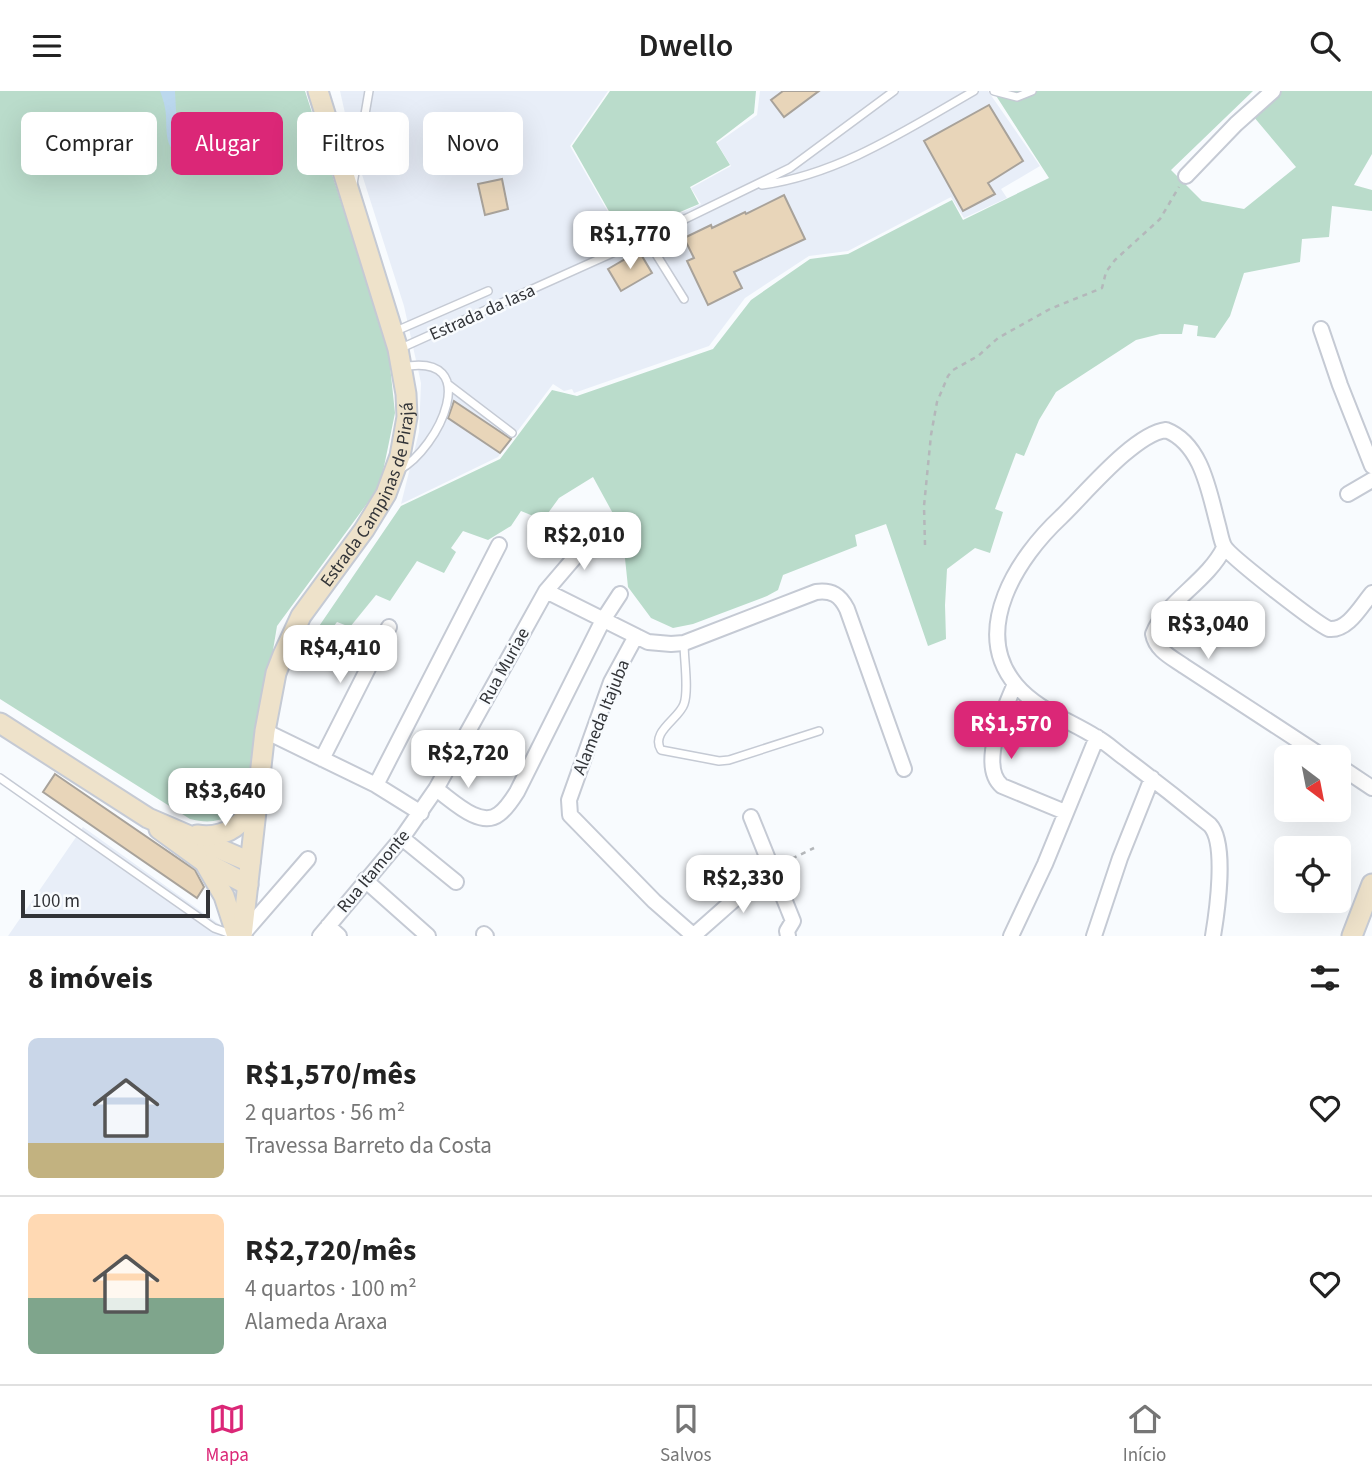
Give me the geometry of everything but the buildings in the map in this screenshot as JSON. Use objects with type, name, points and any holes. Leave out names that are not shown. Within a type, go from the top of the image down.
[{"type":"main road","name":"Estrada Campinas de Pirajá","points":[[240,935],[265,731],[276,673],[292,634],[311,601],[377,512],[395,472],[407,417],[398,350],[318,91]]},
{"type":"main road","points":[[0,723],[149,818],[250,862]]},
{"type":"main road","points":[[183,831],[206,836],[218,836],[227,832],[244,818],[258,796]]},
{"type":"main road","points":[[149,818],[160,830],[204,862],[247,885]]},
{"type":"main road","points":[[204,862],[224,896],[240,935]]},
{"type":"main road","points":[[1352,936],[1372,884]]},
{"type":"street","points":[[1186,176],[1236,124],[1273,91]]},
{"type":"street","points":[[1321,329],[1372,466]]},
{"type":"street","points":[[1213,936],[1219,894],[1216,833],[1210,825],[1152,778],[1097,737],[1059,718],[1015,684],[999,653],[999,622],[1003,599],[1011,578],[1026,555],[1052,525],[1126,453],[1149,435],[1166,430],[1181,438],[1189,447],[1202,472],[1224,548],[1323,627],[1333,630],[1344,626],[1372,593]]},
{"type":"street","points":[[1348,494],[1372,480]]},
{"type":"street","name":"Rua Muriae","points":[[421,813],[546,591],[593,536],[608,529]]},
{"type":"street","points":[[376,785],[499,545]]},
{"type":"street","points":[[1224,548],[1209,571],[1156,627],[1153,635],[1155,642],[1184,666],[1305,745]]},
{"type":"street","points":[[546,591],[648,642],[671,644],[684,643],[816,592],[825,591],[840,597],[848,609],[904,769]]},
{"type":"street","points":[[436,789],[477,817],[489,819],[502,813],[517,792],[603,620],[620,594]]},
{"type":"street","points":[[322,759],[389,627]]},
{"type":"street","name":"Alameda Itajuba","points":[[636,636],[611,683],[569,800],[570,815],[574,822],[693,936]]},
{"type":"street","points":[[1015,684],[997,726],[993,755],[996,780],[1002,786],[1065,812]]},
{"type":"street","name":"Rua Itamonte","points":[[265,731],[376,785],[421,813],[324,931]]},
{"type":"street","points":[[1011,936],[1045,863],[1097,737]]},
{"type":"street","points":[[1351,775],[1372,788]]},
{"type":"street","points":[[1094,936],[1120,858],[1152,778]]},
{"type":"street","points":[[751,817],[769,868],[793,921],[787,931],[788,936]]},
{"type":"street","points":[[402,838],[456,882]]},
{"type":"street","points":[[240,935],[308,859]]},
{"type":"street","points":[[693,936],[769,868]]},
{"type":"street","points":[[365,880],[428,936]]},
{"type":"street","points":[[324,931],[339,936]]},
{"type":"lane","points":[[351,191],[369,91]]},
{"type":"lane","name":"Estrada da Iasa","points":[[398,350],[646,238],[790,168],[894,91]]},
{"type":"lane","points":[[752,187],[792,181],[866,153],[974,91]]},
{"type":"lane","points":[[995,91],[1017,97],[1032,91]]},
{"type":"lane","points":[[646,238],[684,299]]},
{"type":"lane","name":"Estrada da Iasa","points":[[398,350],[488,291]]},
{"type":"lane","points":[[398,350],[441,372],[449,385],[512,433]]},
{"type":"lane","points":[[395,472],[418,457],[431,440],[446,408],[449,385]]},
{"type":"lane","points":[[684,643],[685,701],[678,713],[665,725],[659,743],[661,750],[719,761],[729,760],[818,730]]},
{"type":"lane","points":[[0,778],[214,928],[240,935]]},
{"type":"path","points":[[925,545],[924,506],[931,435],[937,402],[948,376],[978,356],[998,338],[1050,309],[1102,288],[1107,272],[1115,260],[1160,219],[1186,176]]},
{"type":"path","points":[[769,868],[814,848]]},
{"type":"shaded area","points":[[340,91],[608,91],[570,146],[623,238],[701,204],[691,188],[731,166],[717,143],[757,115],[760,91],[988,91],[1040,166],[1001,189],[1007,198],[964,218],[951,197],[848,251],[809,256],[745,298],[709,346],[574,393],[572,389],[564,391],[553,384],[498,457],[401,504],[419,432],[421,383],[404,306],[362,175],[409,175],[409,112],[345,112]]},
{"type":"shaded area","points":[[83,827],[226,929],[229,936],[8,936]]},
{"type":"green space","points":[[0,91],[305,91],[312,112],[297,112],[297,175],[332,175],[388,347],[395,413],[380,486],[277,626],[249,795],[238,809],[224,818],[216,821],[190,819],[0,699]]},
{"type":"green space","points":[[610,91],[756,91],[754,113],[716,142],[730,165],[690,187],[699,204],[623,236],[572,146]]},
{"type":"green space","points":[[993,91],[1253,91],[1171,170],[1202,201],[1244,209],[1296,167],[1253,116],[1281,91],[1372,91],[1372,154],[1354,185],[1372,190],[1372,211],[1332,206],[1329,237],[1302,239],[1300,262],[1244,273],[1230,316],[1215,338],[1197,336],[1198,326],[1184,324],[1182,334],[1160,334],[1136,340],[1056,392],[1039,420],[1024,456],[1016,453],[995,509],[1003,512],[990,553],[975,548],[947,569],[946,639],[928,646],[886,524],[855,535],[857,546],[783,575],[778,590],[767,596],[693,624],[673,628],[651,618],[628,587],[622,530],[593,477],[559,498],[543,520],[521,511],[511,526],[488,540],[463,531],[451,548],[456,552],[444,573],[417,561],[390,601],[376,595],[350,627],[337,622],[322,642],[311,638],[401,506],[500,459],[552,390],[577,396],[713,349],[751,300],[810,259],[848,254],[952,200],[963,220],[1049,178]]},
{"type":"water","points":[[160,91],[175,91],[176,112],[171,112],[171,148],[167,137],[165,108]]}]
